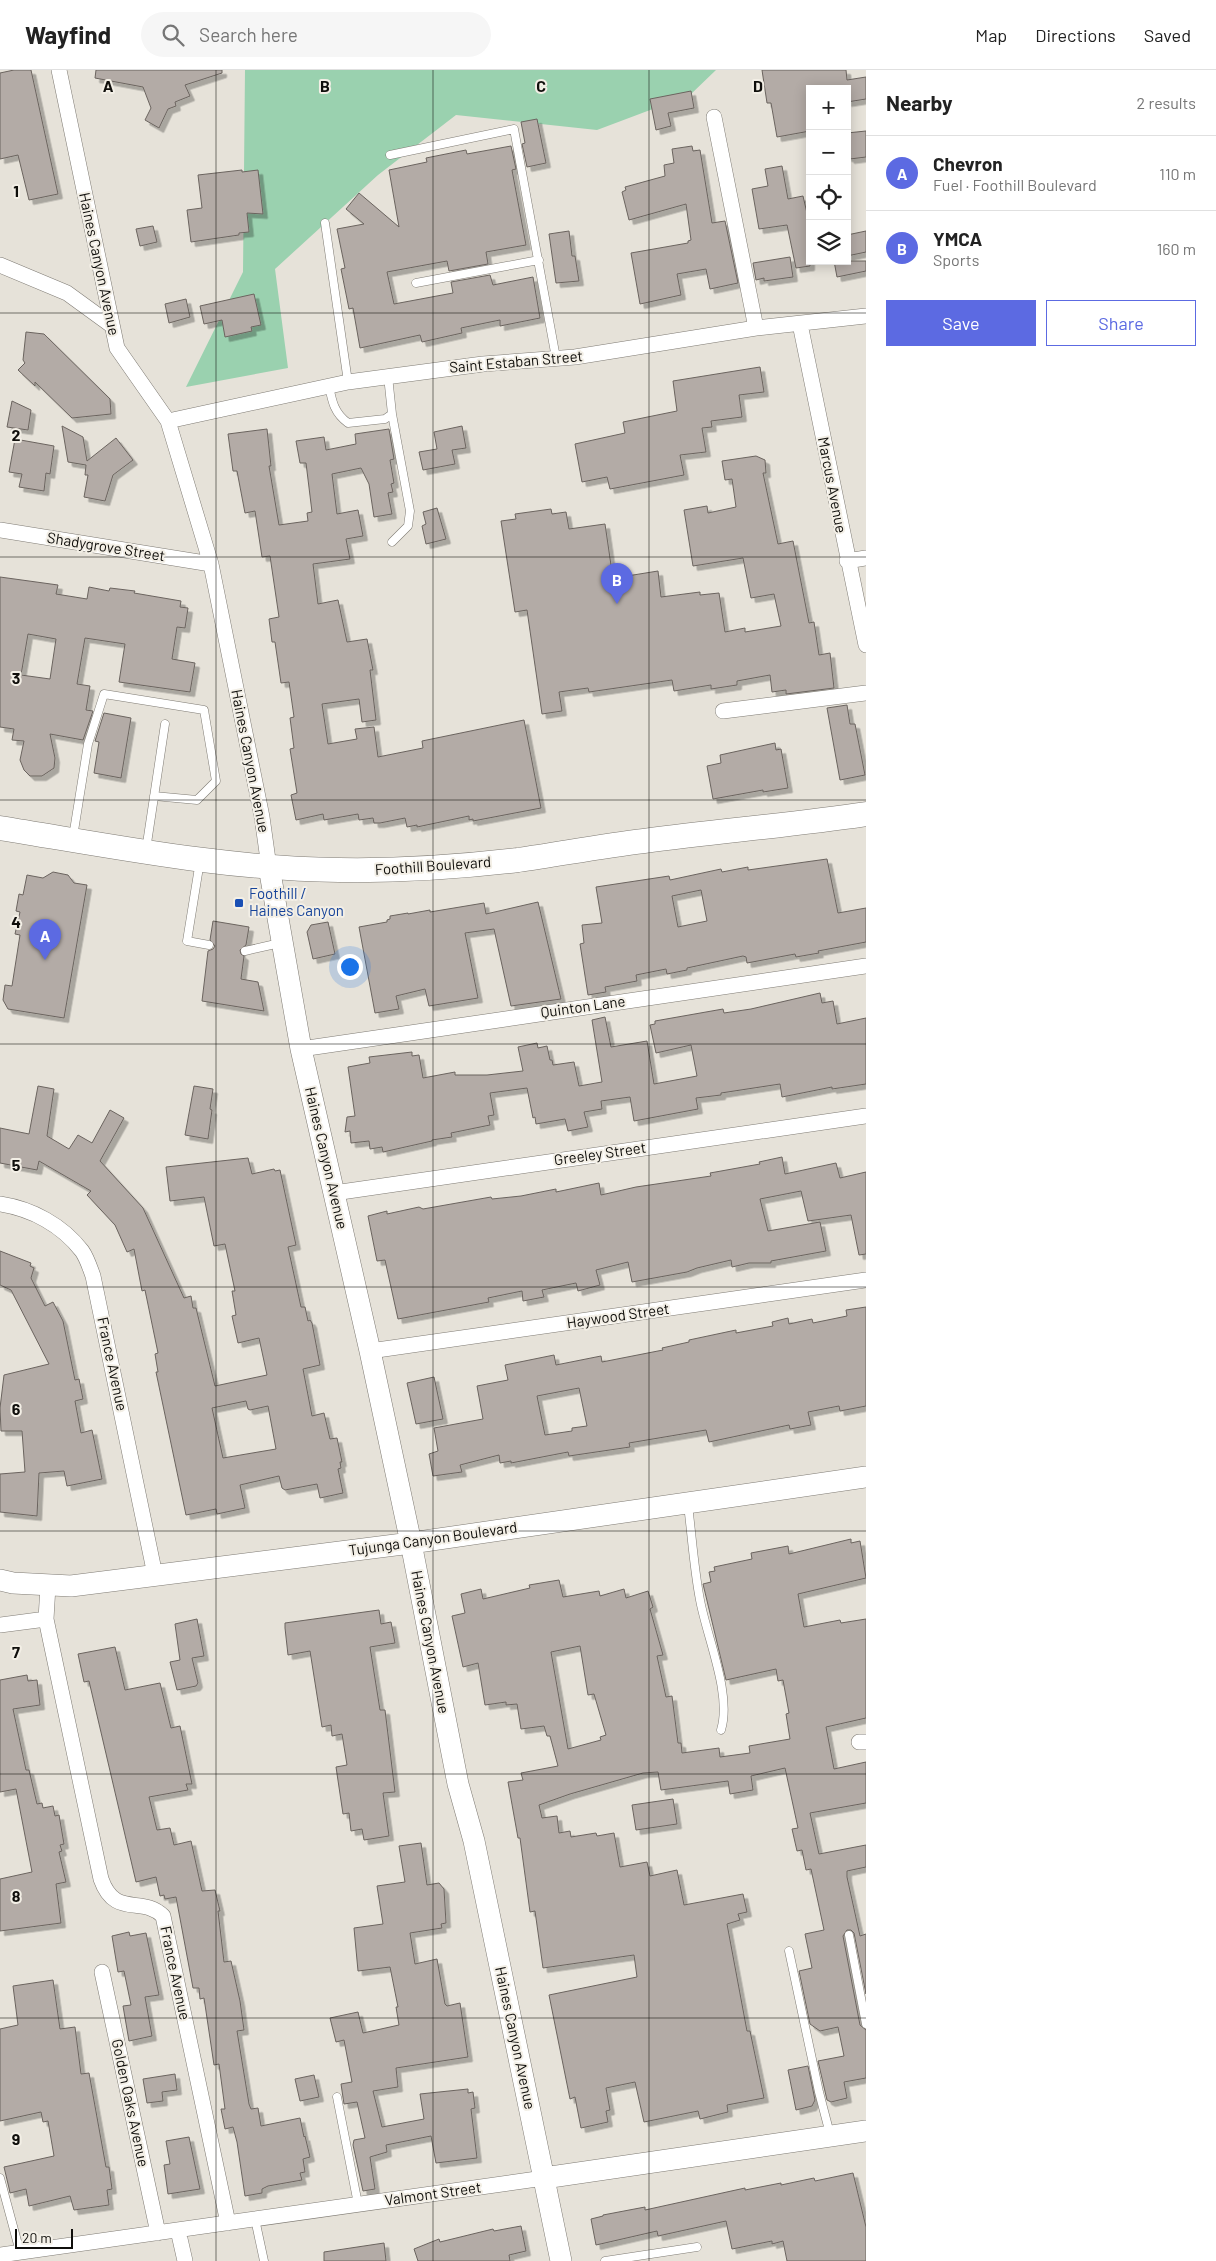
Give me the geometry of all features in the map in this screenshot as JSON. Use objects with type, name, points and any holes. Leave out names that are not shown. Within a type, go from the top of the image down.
[{"type":"main road","name":"Foothill Boulevard","points":[[0,828],[201,859],[269,867],[337,870],[437,868],[517,860],[644,841],[776,827],[866,814]]},
{"type":"street","name":"Haines Canyon Avenue","points":[[59,70],[117,348],[168,421],[211,564],[262,817],[301,1049],[370,1351],[411,1543],[458,1784],[474,1841],[562,2261]]},
{"type":"street","points":[[714,117],[756,328]]},
{"type":"street","points":[[0,266],[67,293],[111,325]]},
{"type":"street","name":"Saint Estaban Street","points":[[168,421],[348,382],[483,364],[575,357],[756,328],[866,316]]},
{"type":"street","name":"Marcus Avenue","points":[[800,324],[847,561],[866,645]]},
{"type":"street","name":"Shadygrove Street","points":[[0,530],[211,564]]},
{"type":"street","points":[[847,561],[866,558]]},
{"type":"street","points":[[723,711],[866,693]]},
{"type":"street","name":"Quinton Lane","points":[[301,1049],[866,966]]},
{"type":"street","name":"Greeley Street","points":[[334,1193],[866,1116]]},
{"type":"street","name":"France Avenue","points":[[0,1204],[20,1207],[44,1218],[64,1233],[82,1252],[93,1276],[155,1575]]},
{"type":"street","name":"Haywood Street","points":[[370,1351],[866,1280]]},
{"type":"street","name":"Tujunga Canyon Boulevard","points":[[0,1580],[48,1586],[71,1586],[411,1543],[866,1476]]},
{"type":"street","name":"France Avenue","points":[[48,1586],[46,1619],[103,1886],[113,1899],[122,1903],[157,1910],[164,1921],[228,2223]]},
{"type":"street","points":[[0,1625],[46,1619]]},
{"type":"street","name":"Golden Oaks Avenue","points":[[102,1972],[158,2233]]},
{"type":"street","name":"Valmont Street","points":[[0,2255],[866,2131]]},
{"type":"street","points":[[178,2230],[185,2261]]},
{"type":"lane","points":[[390,155],[514,128],[556,358]]},
{"type":"lane","points":[[324,223],[348,382]]},
{"type":"lane","points":[[416,283],[539,260]]},
{"type":"lane","points":[[388,376],[392,414],[410,512],[408,526],[392,542]]},
{"type":"lane","points":[[329,386],[333,406],[340,417],[348,423],[385,419],[392,414]]},
{"type":"lane","points":[[73,840],[88,744],[104,694],[204,710],[216,782],[197,800],[154,796]]},
{"type":"lane","points":[[146,852],[165,724]]},
{"type":"lane","points":[[201,859],[187,941],[209,945]]},
{"type":"lane","points":[[245,951],[282,943]]},
{"type":"lane","points":[[688,1503],[700,1599],[724,1698],[725,1717],[721,1730]]},
{"type":"lane","points":[[849,1934],[866,2024]]},
{"type":"lane","points":[[789,1951],[830,2136]]},
{"type":"lane","points":[[338,2098],[358,2204]]},
{"type":"lane","points":[[0,2178],[20,2252]]},
{"type":"lane","points":[[255,2219],[264,2261]]},
{"type":"lane","points":[[606,2261],[697,2247]]},
{"type":"green space","points":[[245,70],[716,70],[690,95],[597,130],[456,115],[378,175],[275,269],[288,368],[186,387],[243,272]]},
{"type":"building","points":[[14,70],[31,70],[58,194],[29,200],[18,155],[0,159],[0,73]]},
{"type":"building","points":[[96,70],[222,70],[222,73],[185,85],[190,96],[175,102],[176,106],[168,109],[159,128],[145,120],[151,108],[143,87],[95,78]]},
{"type":"building","points":[[762,70],[846,70],[847,80],[866,77],[866,99],[851,101],[851,85],[806,85],[806,132],[777,137],[771,103],[767,103]]},
{"type":"building","points":[[691,91],[694,108],[668,113],[671,126],[656,130],[650,99]]},
{"type":"building","points":[[537,119],[546,163],[527,167],[522,144],[525,143],[521,122]]},
{"type":"building","points":[[866,131],[866,157],[851,159],[851,133]]},
{"type":"building","points":[[511,146],[516,169],[512,170],[526,245],[486,252],[488,264],[449,271],[447,261],[387,272],[394,304],[453,293],[451,282],[490,275],[493,285],[533,277],[540,318],[500,326],[500,320],[461,328],[462,333],[422,342],[420,335],[360,348],[353,308],[349,309],[341,269],[345,268],[337,229],[364,224],[346,209],[359,193],[399,227],[389,170],[427,162],[426,158],[466,150],[467,154]]},
{"type":"building","points":[[692,146],[693,151],[700,150],[712,223],[725,221],[738,283],[710,289],[706,269],[677,274],[681,295],[640,304],[631,253],[688,243],[691,240],[686,204],[629,220],[622,192],[626,190],[625,187],[665,176],[664,165],[674,163],[672,149]]},
{"type":"building","points":[[782,166],[788,199],[803,196],[806,209],[806,265],[810,266],[796,268],[787,225],[759,229],[752,189],[768,186],[765,169]]},
{"type":"building","points":[[242,170],[242,172],[258,170],[263,214],[247,213],[249,232],[191,242],[187,210],[202,208],[198,175]]},
{"type":"building","points":[[153,226],[157,242],[140,246],[136,229]]},
{"type":"building","points":[[569,231],[572,256],[575,256],[579,281],[556,283],[549,234]]},
{"type":"building","points":[[866,231],[866,252],[851,255],[851,234]]},
{"type":"building","points":[[790,257],[793,277],[764,281],[764,278],[756,280],[753,263]]},
{"type":"building","points":[[851,261],[866,261],[866,271],[837,277],[835,265],[851,265]]},
{"type":"building","points":[[254,294],[261,325],[251,327],[252,331],[225,337],[222,320],[204,324],[200,306]]},
{"type":"building","points":[[186,299],[190,317],[169,323],[165,304]]},
{"type":"building","points":[[26,332],[44,334],[110,399],[111,414],[72,418],[35,382],[35,386],[18,370],[25,363],[23,360]]},
{"type":"building","points":[[760,367],[764,392],[739,395],[742,417],[711,421],[712,427],[702,428],[706,452],[680,455],[684,475],[610,489],[607,477],[582,482],[575,444],[625,433],[623,422],[677,411],[673,381]]},
{"type":"building","points":[[12,401],[31,410],[28,430],[7,427]]},
{"type":"building","points":[[62,426],[83,437],[87,461],[116,438],[133,460],[113,475],[105,501],[84,497],[88,475],[85,475],[86,465],[68,462]]},
{"type":"building","points":[[462,426],[466,448],[452,450],[455,464],[423,470],[419,452],[437,449],[434,432]]},
{"type":"building","points":[[267,429],[271,466],[269,466],[279,525],[308,521],[307,513],[312,512],[306,463],[300,463],[296,441],[324,437],[326,450],[356,444],[355,434],[389,429],[394,459],[390,460],[394,483],[391,484],[393,492],[388,493],[392,514],[374,517],[369,484],[361,468],[332,474],[337,514],[358,510],[363,536],[346,539],[350,559],[313,564],[318,604],[338,600],[347,642],[367,639],[373,670],[370,670],[376,720],[362,722],[359,699],[322,704],[328,744],[357,739],[355,729],[374,727],[378,757],[423,748],[422,741],[524,720],[541,808],[473,821],[473,819],[469,820],[469,816],[417,827],[417,825],[407,827],[405,818],[374,823],[373,818],[359,820],[358,814],[324,820],[323,814],[296,820],[291,795],[297,793],[290,749],[294,748],[290,718],[294,717],[289,682],[281,683],[275,642],[272,642],[269,619],[279,617],[270,556],[262,557],[255,511],[245,513],[237,471],[233,471],[228,434]]},
{"type":"building","points":[[15,439],[54,446],[50,474],[46,473],[44,491],[19,487],[22,474],[9,472]]},
{"type":"building","points":[[756,456],[765,460],[766,473],[763,473],[778,544],[793,541],[809,623],[814,622],[819,655],[830,653],[834,688],[786,694],[786,690],[772,692],[770,675],[737,681],[737,685],[711,689],[711,685],[674,691],[672,680],[589,692],[588,688],[559,692],[562,711],[542,714],[527,610],[515,612],[501,521],[516,519],[515,514],[551,509],[552,514],[566,512],[569,529],[605,524],[612,572],[627,576],[658,571],[661,597],[700,592],[700,595],[719,593],[725,632],[745,628],[745,632],[781,626],[774,594],[751,598],[743,558],[693,566],[684,510],[707,506],[708,513],[736,507],[732,479],[725,480],[722,461]]},
{"type":"building","points":[[437,508],[446,539],[426,544],[422,526],[426,524],[423,512]]},
{"type":"building","points":[[0,577],[58,585],[56,594],[87,599],[89,587],[109,591],[110,588],[135,591],[134,593],[181,601],[180,607],[188,608],[185,628],[177,627],[172,659],[195,663],[190,692],[119,682],[125,644],[85,638],[77,684],[90,686],[86,710],[93,711],[83,740],[50,734],[55,758],[54,768],[42,776],[30,776],[24,770],[20,760],[24,741],[12,740],[14,729],[0,727]],"holes":[[[28,634],[56,639],[50,679],[21,675]]]},
{"type":"building","points":[[847,705],[850,724],[855,724],[865,775],[840,780],[827,708]]},
{"type":"building","points":[[104,713],[131,718],[121,778],[94,773],[99,742],[95,741]]},
{"type":"building","points":[[775,743],[776,750],[781,749],[788,788],[763,792],[763,790],[713,799],[707,766],[721,763],[720,755]]},
{"type":"building","points":[[827,859],[838,913],[866,908],[866,942],[796,957],[795,954],[747,963],[746,957],[743,956],[667,974],[666,969],[636,975],[637,981],[605,987],[606,992],[588,995],[580,944],[584,943],[582,925],[602,923],[596,887],[669,876],[670,880],[721,869],[722,872],[748,867],[748,870]],"holes":[[[701,890],[707,921],[678,927],[672,896]]]},
{"type":"building","points":[[53,872],[68,875],[74,883],[87,885],[64,1018],[8,1009],[3,1000],[5,985],[12,986],[20,935],[15,934],[20,912],[16,911],[19,894],[23,895],[27,875],[43,878]]},
{"type":"building","points":[[538,902],[561,999],[511,1006],[494,929],[465,933],[478,998],[429,1006],[425,989],[396,996],[399,1009],[375,1013],[359,927],[387,922],[390,916],[408,913],[430,910],[430,912],[484,903],[486,914]]},
{"type":"building","points":[[213,921],[249,927],[246,945],[240,950],[244,956],[241,979],[258,982],[264,1011],[202,1001],[208,951],[215,946],[210,940]]},
{"type":"building","points":[[328,922],[335,954],[313,959],[307,932],[311,925]]},
{"type":"building","points":[[820,993],[822,1003],[833,1001],[837,1024],[866,1018],[866,1084],[832,1089],[832,1087],[782,1097],[780,1084],[721,1093],[721,1095],[696,1098],[698,1109],[634,1121],[630,1097],[601,1101],[602,1109],[584,1112],[588,1127],[568,1131],[565,1119],[536,1124],[527,1088],[490,1093],[494,1115],[488,1116],[490,1125],[451,1133],[452,1137],[383,1152],[382,1147],[370,1149],[369,1141],[351,1143],[350,1131],[345,1132],[347,1117],[355,1116],[348,1067],[370,1063],[369,1057],[412,1052],[412,1056],[419,1055],[423,1078],[455,1072],[455,1075],[487,1075],[523,1071],[518,1047],[537,1043],[538,1048],[547,1046],[553,1065],[574,1062],[579,1086],[602,1082],[592,1020],[605,1017],[611,1047],[647,1041],[654,1084],[697,1076],[691,1045],[656,1053],[650,1025],[655,1024],[655,1021],[723,1009],[724,1013],[751,1009]]},
{"type":"building","points":[[38,1086],[54,1089],[47,1136],[69,1149],[78,1135],[92,1143],[110,1110],[124,1118],[100,1161],[143,1208],[184,1298],[191,1296],[193,1308],[196,1308],[215,1386],[267,1375],[259,1338],[238,1343],[232,1316],[236,1315],[232,1291],[235,1291],[225,1244],[214,1246],[204,1197],[170,1201],[166,1167],[248,1158],[252,1174],[274,1169],[275,1171],[280,1170],[296,1245],[288,1247],[301,1307],[305,1307],[308,1321],[310,1320],[312,1323],[320,1365],[303,1369],[312,1416],[324,1413],[330,1439],[337,1438],[342,1462],[340,1462],[341,1468],[338,1469],[343,1493],[320,1498],[317,1484],[285,1490],[282,1488],[279,1476],[240,1485],[245,1508],[217,1514],[216,1509],[186,1515],[156,1372],[158,1372],[155,1354],[158,1353],[145,1290],[142,1291],[134,1249],[127,1252],[115,1225],[87,1195],[91,1191],[39,1161],[37,1170],[0,1163],[0,1128],[29,1134]],"holes":[[[246,1401],[248,1409],[268,1406],[276,1449],[223,1458],[212,1408]]]},
{"type":"building","points":[[194,1086],[213,1089],[208,1139],[185,1135]]},
{"type":"building","points":[[782,1157],[785,1174],[836,1163],[840,1178],[866,1172],[866,1254],[859,1255],[851,1215],[808,1221],[801,1191],[760,1199],[768,1231],[820,1222],[826,1251],[771,1261],[771,1263],[749,1263],[732,1267],[731,1260],[687,1272],[632,1282],[628,1262],[596,1270],[600,1285],[578,1291],[576,1283],[542,1290],[544,1297],[523,1301],[522,1291],[488,1298],[489,1302],[398,1319],[385,1260],[377,1261],[368,1216],[387,1211],[387,1214],[419,1207],[423,1209],[491,1197],[492,1199],[521,1196],[556,1189],[556,1192],[599,1183],[601,1195],[636,1187],[711,1176],[710,1173],[760,1164],[759,1162]]},
{"type":"building","points":[[0,1251],[31,1263],[30,1266],[34,1268],[31,1278],[45,1306],[53,1302],[63,1321],[75,1380],[79,1379],[83,1399],[75,1401],[81,1433],[92,1430],[102,1479],[67,1486],[64,1471],[39,1473],[37,1516],[0,1512],[0,1474],[25,1472],[22,1431],[1,1431],[0,1408],[4,1375],[49,1364],[11,1290],[0,1285]]},
{"type":"building","points":[[866,1307],[866,1406],[840,1411],[839,1406],[808,1412],[811,1425],[790,1429],[789,1425],[709,1442],[706,1430],[629,1443],[630,1447],[569,1456],[568,1452],[511,1463],[511,1461],[500,1463],[499,1455],[460,1465],[462,1472],[433,1476],[429,1454],[438,1451],[434,1428],[483,1419],[477,1386],[508,1380],[505,1365],[554,1355],[556,1365],[601,1356],[602,1362],[663,1350],[662,1348],[689,1342],[689,1340],[736,1330],[736,1333],[773,1326],[772,1322],[788,1318],[789,1324],[812,1319],[813,1323],[847,1316],[846,1310]],"holes":[[[579,1388],[587,1426],[572,1428],[572,1431],[545,1435],[537,1396]]]},
{"type":"building","points":[[434,1377],[443,1419],[416,1424],[407,1383]]},
{"type":"building","points":[[851,1539],[851,1543],[860,1541],[866,1578],[798,1594],[804,1627],[840,1620],[841,1623],[866,1619],[866,1718],[826,1727],[834,1769],[866,1762],[866,1803],[810,1813],[819,1854],[866,1845],[866,1867],[847,1871],[847,1877],[860,1936],[866,1934],[866,1994],[854,1933],[851,1930],[847,1930],[843,1936],[860,2025],[866,2030],[866,2078],[844,2082],[847,2098],[831,2102],[827,2100],[818,2061],[844,2056],[838,2027],[820,2031],[810,2024],[799,1971],[812,1968],[805,1934],[824,1930],[811,1869],[806,1870],[802,1850],[797,1851],[792,1829],[798,1828],[785,1768],[751,1776],[753,1790],[730,1794],[728,1781],[661,1790],[658,1772],[643,1773],[539,1805],[542,1818],[557,1816],[559,1833],[570,1831],[571,1837],[596,1833],[597,1836],[614,1833],[620,1867],[647,1862],[650,1876],[677,1870],[684,1905],[743,1894],[747,1912],[738,1914],[740,1920],[727,1924],[747,2031],[750,2031],[764,2098],[727,2105],[728,2112],[700,2119],[698,2111],[644,2122],[635,2082],[606,2088],[610,2110],[606,2111],[608,2122],[581,2128],[575,2097],[570,2099],[549,1995],[637,1977],[634,1955],[543,1968],[535,1911],[530,1912],[520,1838],[518,1838],[508,1782],[523,1780],[521,1773],[558,1766],[550,1736],[547,1736],[544,1726],[521,1729],[517,1704],[506,1705],[506,1702],[485,1705],[478,1663],[463,1667],[452,1616],[465,1613],[461,1594],[481,1589],[483,1599],[530,1588],[529,1585],[559,1580],[563,1597],[599,1591],[600,1596],[624,1589],[626,1598],[648,1591],[653,1607],[650,1609],[663,1655],[657,1656],[666,1697],[672,1696],[678,1743],[681,1743],[682,1753],[719,1748],[720,1757],[750,1753],[749,1746],[790,1739],[786,1714],[789,1713],[783,1680],[778,1681],[776,1669],[726,1680],[703,1584],[711,1582],[709,1572],[715,1571],[714,1567],[752,1559],[751,1553],[788,1546],[789,1554]],"holes":[[[580,1646],[588,1695],[594,1694],[606,1735],[600,1737],[601,1740],[568,1749],[551,1652]]]},
{"type":"building","points":[[379,1610],[381,1624],[391,1622],[395,1643],[370,1647],[380,1710],[385,1710],[395,1792],[383,1793],[389,1836],[364,1840],[362,1829],[351,1831],[349,1813],[343,1814],[336,1767],[347,1765],[342,1734],[332,1736],[331,1725],[322,1727],[310,1651],[288,1655],[285,1623]]},
{"type":"building","points":[[197,1619],[204,1656],[192,1658],[198,1683],[196,1686],[177,1690],[170,1662],[180,1660],[175,1624]]},
{"type":"building","points":[[115,1647],[125,1690],[160,1683],[171,1728],[180,1726],[192,1784],[186,1784],[188,1790],[149,1797],[157,1830],[170,1828],[174,1845],[191,1841],[202,1891],[215,1890],[220,1911],[218,1911],[224,1962],[231,1961],[240,2001],[244,2030],[237,2031],[249,2104],[251,2109],[258,2108],[261,2126],[300,2118],[305,2136],[310,2157],[303,2159],[305,2172],[300,2173],[302,2180],[268,2186],[262,2189],[262,2193],[245,2196],[233,2127],[225,2129],[221,2109],[225,2109],[219,2064],[214,2065],[204,1998],[200,1999],[199,1988],[193,1988],[176,1897],[165,1899],[164,1895],[160,1896],[156,1877],[136,1882],[89,1681],[84,1682],[78,1654]]},
{"type":"building","points":[[27,1675],[28,1681],[37,1680],[40,1705],[13,1709],[26,1770],[29,1770],[37,1804],[42,1803],[43,1808],[53,1806],[55,1816],[59,1815],[64,1844],[60,1845],[62,1851],[59,1852],[66,1882],[56,1884],[61,1923],[0,1931],[0,1879],[32,1872],[16,1789],[0,1792],[0,1680]]},
{"type":"building","points":[[673,1799],[677,1824],[636,1830],[632,1805]]},
{"type":"building","points":[[421,1843],[427,1885],[439,1883],[444,1889],[446,1923],[441,1924],[442,1928],[410,1933],[415,1964],[437,1959],[445,2004],[447,2006],[460,2003],[468,2057],[396,2068],[398,2087],[373,2091],[382,2127],[424,2119],[420,2094],[468,2089],[468,2093],[473,2092],[475,2108],[471,2109],[477,2158],[436,2163],[431,2136],[386,2145],[387,2152],[370,2157],[375,2189],[363,2191],[353,2145],[354,2140],[365,2138],[357,2102],[344,2104],[341,2084],[352,2082],[344,2040],[336,2042],[330,2018],[358,2012],[363,2033],[399,2025],[396,2007],[398,2007],[390,1967],[358,1971],[354,1928],[383,1924],[377,1886],[405,1882],[399,1846]]},
{"type":"building","points":[[129,1932],[130,1936],[146,1933],[159,1995],[145,1997],[152,2036],[129,2041],[123,2006],[131,2005],[124,1971],[118,1972],[112,1936]]},
{"type":"building","points":[[53,1980],[60,2029],[75,2027],[81,2074],[89,2073],[106,2167],[109,2167],[112,2189],[107,2190],[109,2205],[74,2210],[70,2196],[29,2206],[26,2189],[10,2193],[4,2167],[54,2156],[48,2121],[43,2122],[41,2112],[0,2121],[0,2029],[18,2025],[13,1986]]},
{"type":"building","points":[[808,2066],[815,2100],[812,2106],[796,2110],[788,2070]]},
{"type":"building","points":[[175,2074],[177,2090],[162,2092],[163,2101],[147,2103],[143,2079]]},
{"type":"building","points":[[314,2075],[319,2097],[300,2101],[295,2079]]},
{"type":"building","points":[[189,2137],[200,2189],[168,2194],[164,2165],[170,2164],[166,2141]]},
{"type":"building","points":[[853,2173],[866,2227],[866,2261],[787,2261],[783,2241],[772,2244],[772,2241],[732,2249],[726,2221],[658,2236],[657,2231],[596,2245],[591,2219],[603,2215],[645,2207],[645,2210],[745,2188],[745,2190],[781,2183],[781,2185],[814,2178],[815,2181]]},
{"type":"building","points":[[521,2226],[526,2251],[509,2255],[510,2261],[418,2261],[414,2249],[439,2239],[440,2242],[493,2229],[494,2231]]},
{"type":"building","points":[[384,2243],[386,2261],[324,2261],[324,2252]]},
{"type":"place","name":"YMCA","points":[[617,604]]},
{"type":"place","name":"Foothill / Haines Canyon","points":[[239,903]]},
{"type":"place","name":"Chevron","points":[[45,960]]}]
